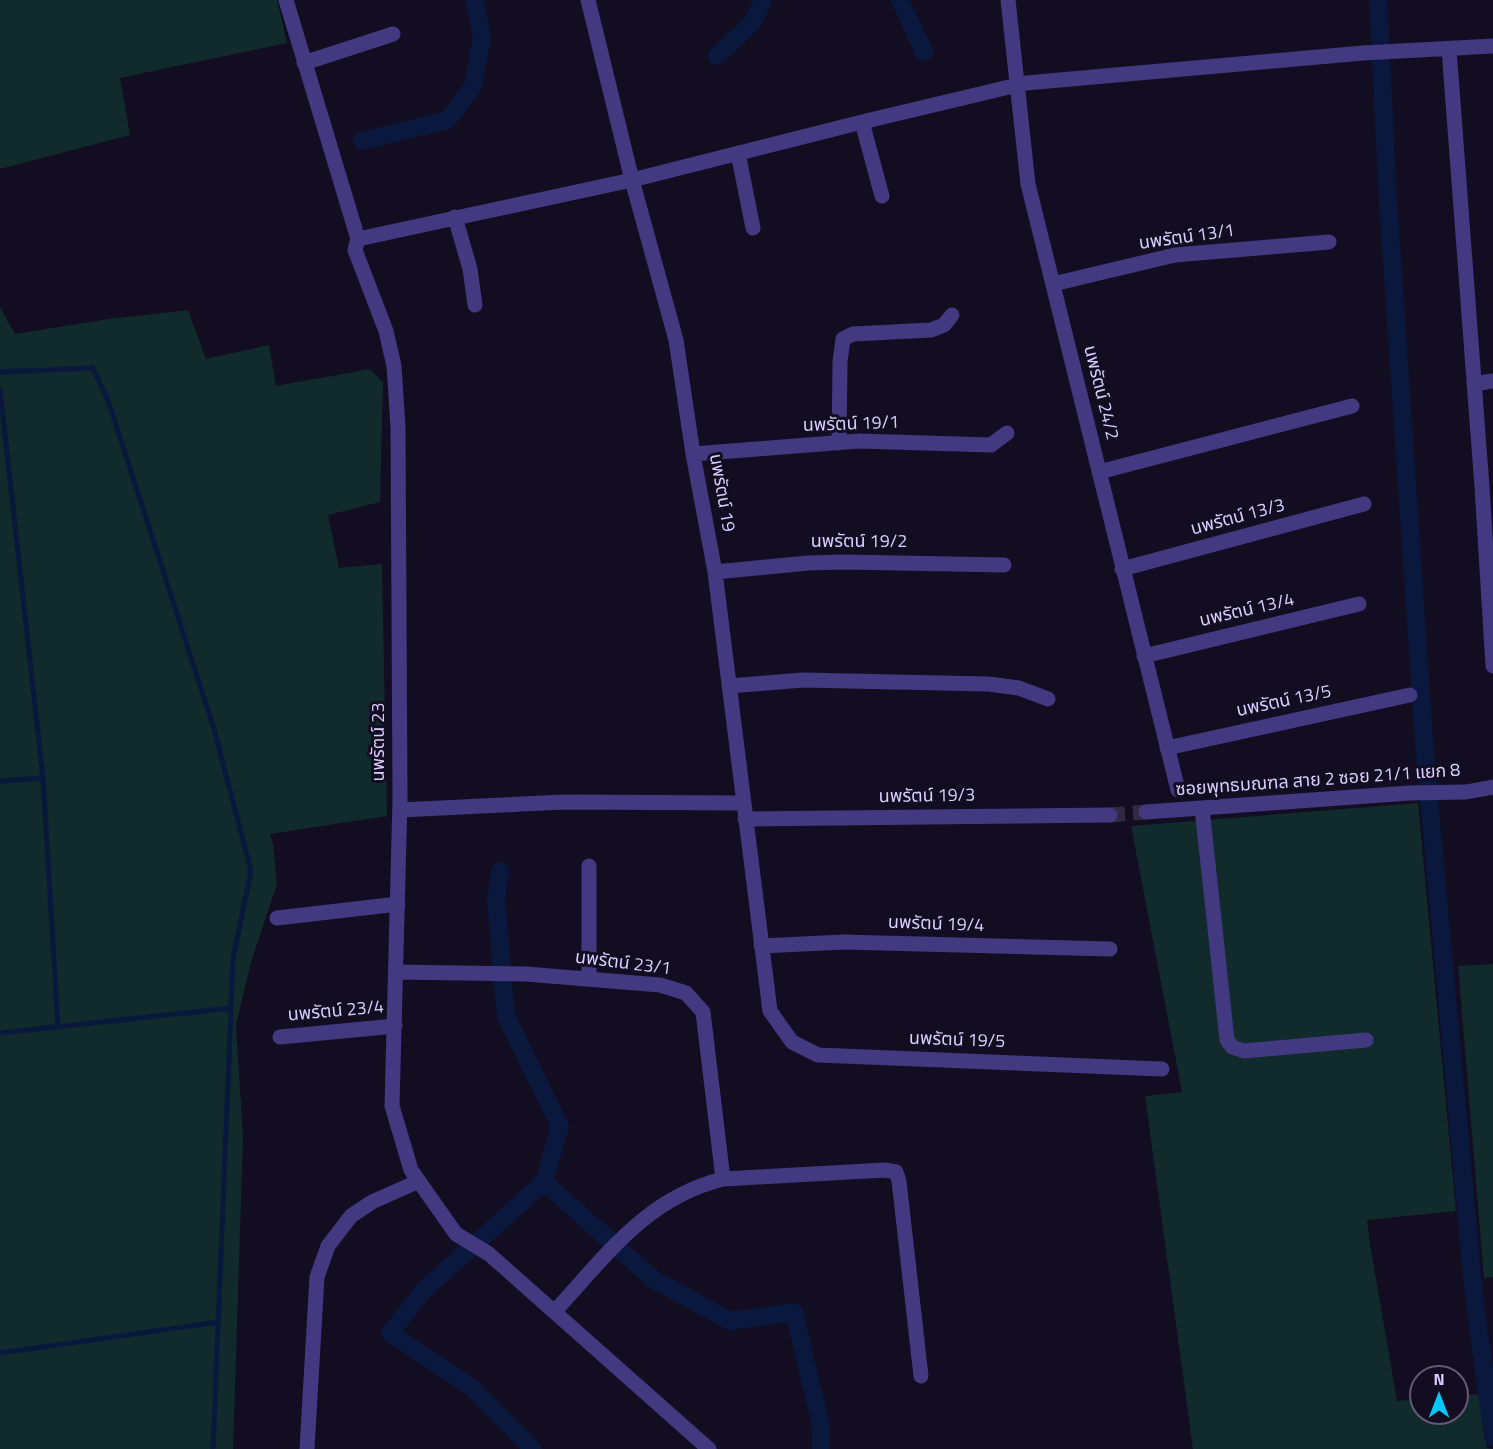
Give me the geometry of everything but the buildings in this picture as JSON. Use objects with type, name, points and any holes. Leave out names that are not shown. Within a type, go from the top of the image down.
[{"type":"street","name":"นพรัตน์ 23","points":[[286,0],[358,239],[355,250],[386,331],[394,366],[398,427],[400,810],[392,1106],[411,1170],[456,1234],[489,1254],[555,1311]]},
{"type":"street","name":"นพรัตน์ 19","points":[[588,0],[632,180],[676,340],[693,454],[715,572],[770,1011]]},
{"type":"street","name":"นพรัตน์ 24/2","points":[[1008,0],[1028,184],[1178,790]]},
{"type":"street","points":[[304,63],[393,34]]},
{"type":"street","points":[[358,239],[632,180],[1018,85],[1363,53],[1493,46]]},
{"type":"street","points":[[1449,49],[1474,384],[1487,486],[1493,666]]},
{"type":"street","points":[[861,122],[882,196]]},
{"type":"street","points":[[738,153],[753,228]]},
{"type":"street","points":[[455,217],[470,269],[476,305]]},
{"type":"street","name":"นพรัตน์ 13/1","points":[[1053,284],[1175,255],[1329,242]]},
{"type":"street","points":[[839,443],[840,362],[843,339],[853,334],[931,330],[944,325],[952,315]]},
{"type":"street","points":[[1474,384],[1493,381]]},
{"type":"street","points":[[1099,472],[1352,406]]},
{"type":"street","name":"นพรัตน์ 19/1","points":[[693,454],[859,441],[991,445],[1006,433]]},
{"type":"street","name":"นพรัตน์ 13/3","points":[[1122,569],[1364,504]]},
{"type":"street","name":"นพรัตน์ 19/2","points":[[715,572],[844,562],[1004,565]]},
{"type":"street","name":"นพรัตน์ 13/4","points":[[1144,656],[1359,604]]},
{"type":"street","points":[[729,686],[803,680],[987,684],[1019,688],[1048,699]]},
{"type":"street","name":"นพรัตน์ 13/5","points":[[1167,748],[1410,696]]},
{"type":"street","name":"ซอยพุทธมณฑล สาย 2 ซอย 21/1 แยก 8","points":[[1146,812],[1409,793],[1466,792],[1493,787]]},
{"type":"street","points":[[400,810],[564,802],[743,802]]},
{"type":"street","points":[[1202,808],[1227,1040],[1232,1047],[1244,1051],[1366,1040]]},
{"type":"street","name":"นพรัตน์ 19/3","points":[[745,819],[1110,815]]},
{"type":"street","points":[[589,866],[589,979]]},
{"type":"street","points":[[278,918],[398,904]]},
{"type":"street","name":"นพรัตน์ 19/4","points":[[761,946],[844,942],[1110,949]]},
{"type":"street","name":"นพรัตน์ 23/1","points":[[397,972],[526,974],[660,985],[686,993],[703,1012],[723,1179]]},
{"type":"street","name":"นพรัตน์ 19/5","points":[[770,1011],[792,1042],[818,1055],[1162,1069]]},
{"type":"street","name":"นพรัตน์ 23/4","points":[[280,1036],[395,1026]]},
{"type":"street","points":[[709,1449],[555,1311],[635,1225],[674,1197],[699,1185],[723,1179],[885,1170],[896,1172],[900,1181],[921,1376]]},
{"type":"street","points":[[307,1449],[317,1277],[328,1246],[351,1216],[372,1202],[419,1181]]},
{"type":"green space","points":[[0,0],[277,0],[287,43],[120,78],[130,135],[0,169]]},
{"type":"green space","points":[[0,307],[15,334],[109,319],[188,310],[206,359],[269,345],[276,386],[370,369],[383,382],[380,502],[328,515],[339,568],[382,564],[387,816],[270,834],[277,884],[251,962],[236,1025],[243,1137],[233,1449],[0,1449]]},
{"type":"green space","points":[[1418,803],[1456,1211],[1367,1220],[1397,1401],[1409,1400],[1409,1425],[1469,1425],[1469,1395],[1480,1394],[1487,1448],[1493,1449],[1193,1449],[1145,1096],[1182,1092],[1131,826]]},
{"type":"green space","points":[[1493,964],[1493,1277],[1484,1278],[1458,966]]},
{"type":"waterway","points":[[362,141],[448,120],[473,86],[482,36],[474,0]]},
{"type":"waterway","points":[[717,56],[753,22],[763,0]]},
{"type":"waterway","points":[[900,0],[924,52]]},
{"type":"waterway","points":[[1378,0],[1388,201],[1425,754],[1474,1296],[1493,1437]]},
{"type":"waterway","points":[[0,372],[93,368],[109,403],[214,729],[251,871],[233,959],[213,1449]]},
{"type":"waterway","points":[[0,389],[43,778]]},
{"type":"waterway","points":[[0,781],[43,778],[58,1026]]},
{"type":"waterway","points":[[500,871],[496,902],[506,1016],[560,1126],[544,1182],[424,1290],[390,1333],[471,1387],[533,1449]]},
{"type":"waterway","points":[[0,1033],[231,1008]]},
{"type":"waterway","points":[[544,1182],[653,1279],[730,1321],[794,1312],[821,1426],[821,1449]]},
{"type":"waterway","points":[[0,1353],[218,1322]]},
{"type":"tunnel","points":[[1110,815],[1146,812]]}]
